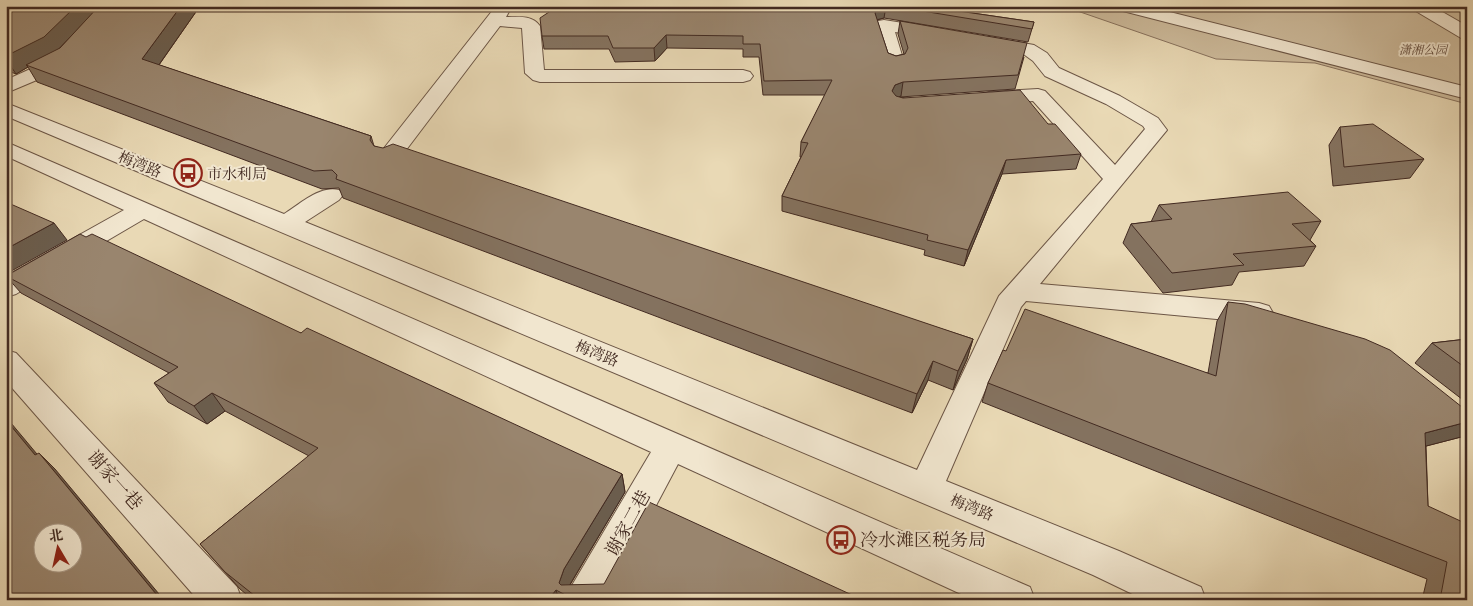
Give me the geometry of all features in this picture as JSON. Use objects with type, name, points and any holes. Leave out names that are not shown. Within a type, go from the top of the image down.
[{"type":"street","points":[[6,87],[44,70],[62,59],[112,6]]},
{"type":"street","points":[[1125,6],[1467,93]]},
{"type":"street","points":[[1420,6],[1467,34]]},
{"type":"street","points":[[389,157],[500,14],[528,23],[531,26],[534,72],[540,76],[743,76]]},
{"type":"street","points":[[895,62],[884,25],[951,36]]},
{"type":"street","points":[[926,488],[1009,303],[1156,130],[1152,122],[1113,100],[1052,72],[1040,57],[1028,49],[970,39]]},
{"type":"street","points":[[969,100],[1038,95],[1114,178]]},
{"type":"street","name":"梅湾路","points":[[6,109],[926,488],[1106,563],[1187,600]]},
{"type":"street","points":[[6,148],[1016,600]]},
{"type":"street","points":[[285,224],[331,195]]},
{"type":"street","points":[[6,288],[142,210]]},
{"type":"street","points":[[1019,291],[1262,313],[1288,320]]},
{"type":"street","name":"谢家一巷","points":[[6,361],[223,600]]},
{"type":"street","name":"谢家二巷","points":[[585,600],[671,446]]},
{"type":"green space","name":"潇湘公园","points":[[1063,6],[1467,6],[1467,104],[1315,63],[1216,59]]},
{"type":"building","points":[[6,6],[76,6],[44,37],[6,56]]},
{"type":"building","points":[[99,6],[181,6],[142,59],[371,136],[370,140],[374,146],[383,148],[393,144],[973,339],[958,371],[933,361],[917,394],[336,179],[337,175],[332,170],[314,171],[26,65],[60,48]]},
{"type":"building","points":[[558,6],[881,6],[878,7],[875,13],[888,53],[896,56],[905,54],[908,48],[900,21],[1027,43],[1018,75],[903,82],[895,85],[892,91],[896,96],[903,98],[1020,90],[1048,124],[1055,124],[1081,154],[1006,160],[968,250],[927,240],[928,235],[782,196],[808,143],[801,142],[832,80],[764,81],[760,44],[743,44],[743,36],[666,35],[654,48],[613,48],[608,36],[542,36],[540,18]]},
{"type":"building","points":[[892,6],[924,6],[1034,22],[1032,29]]},
{"type":"building","points":[[1373,124],[1424,159],[1344,167],[1340,127]]},
{"type":"building","points":[[1288,192],[1321,221],[1292,224],[1316,246],[1233,254],[1244,265],[1172,273],[1131,224],[1172,219],[1159,205]]},
{"type":"building","points":[[6,202],[54,223],[6,249]]},
{"type":"building","points":[[80,234],[86,237],[92,234],[301,333],[307,328],[622,474],[564,569],[559,583],[561,585],[604,584],[649,502],[863,600],[575,600],[556,590],[548,600],[260,600],[225,572],[200,544],[318,448],[212,393],[194,406],[154,383],[178,367],[6,276]]},
{"type":"building","points":[[1228,302],[1245,304],[1365,339],[1390,350],[1467,411],[1467,422],[1425,433],[1428,506],[1467,524],[1467,600],[1440,600],[1447,562],[988,383],[1003,350],[1006,351],[1025,309],[1216,376]]},
{"type":"building","points":[[1467,339],[1467,369],[1432,343]]},
{"type":"building","points":[[6,420],[35,455],[39,453],[161,600],[6,600]]},
{"type":"place","name":"市水利局","points":[[188,173]]},
{"type":"place","name":"冷水滩区税务局","points":[[841,540]]}]
